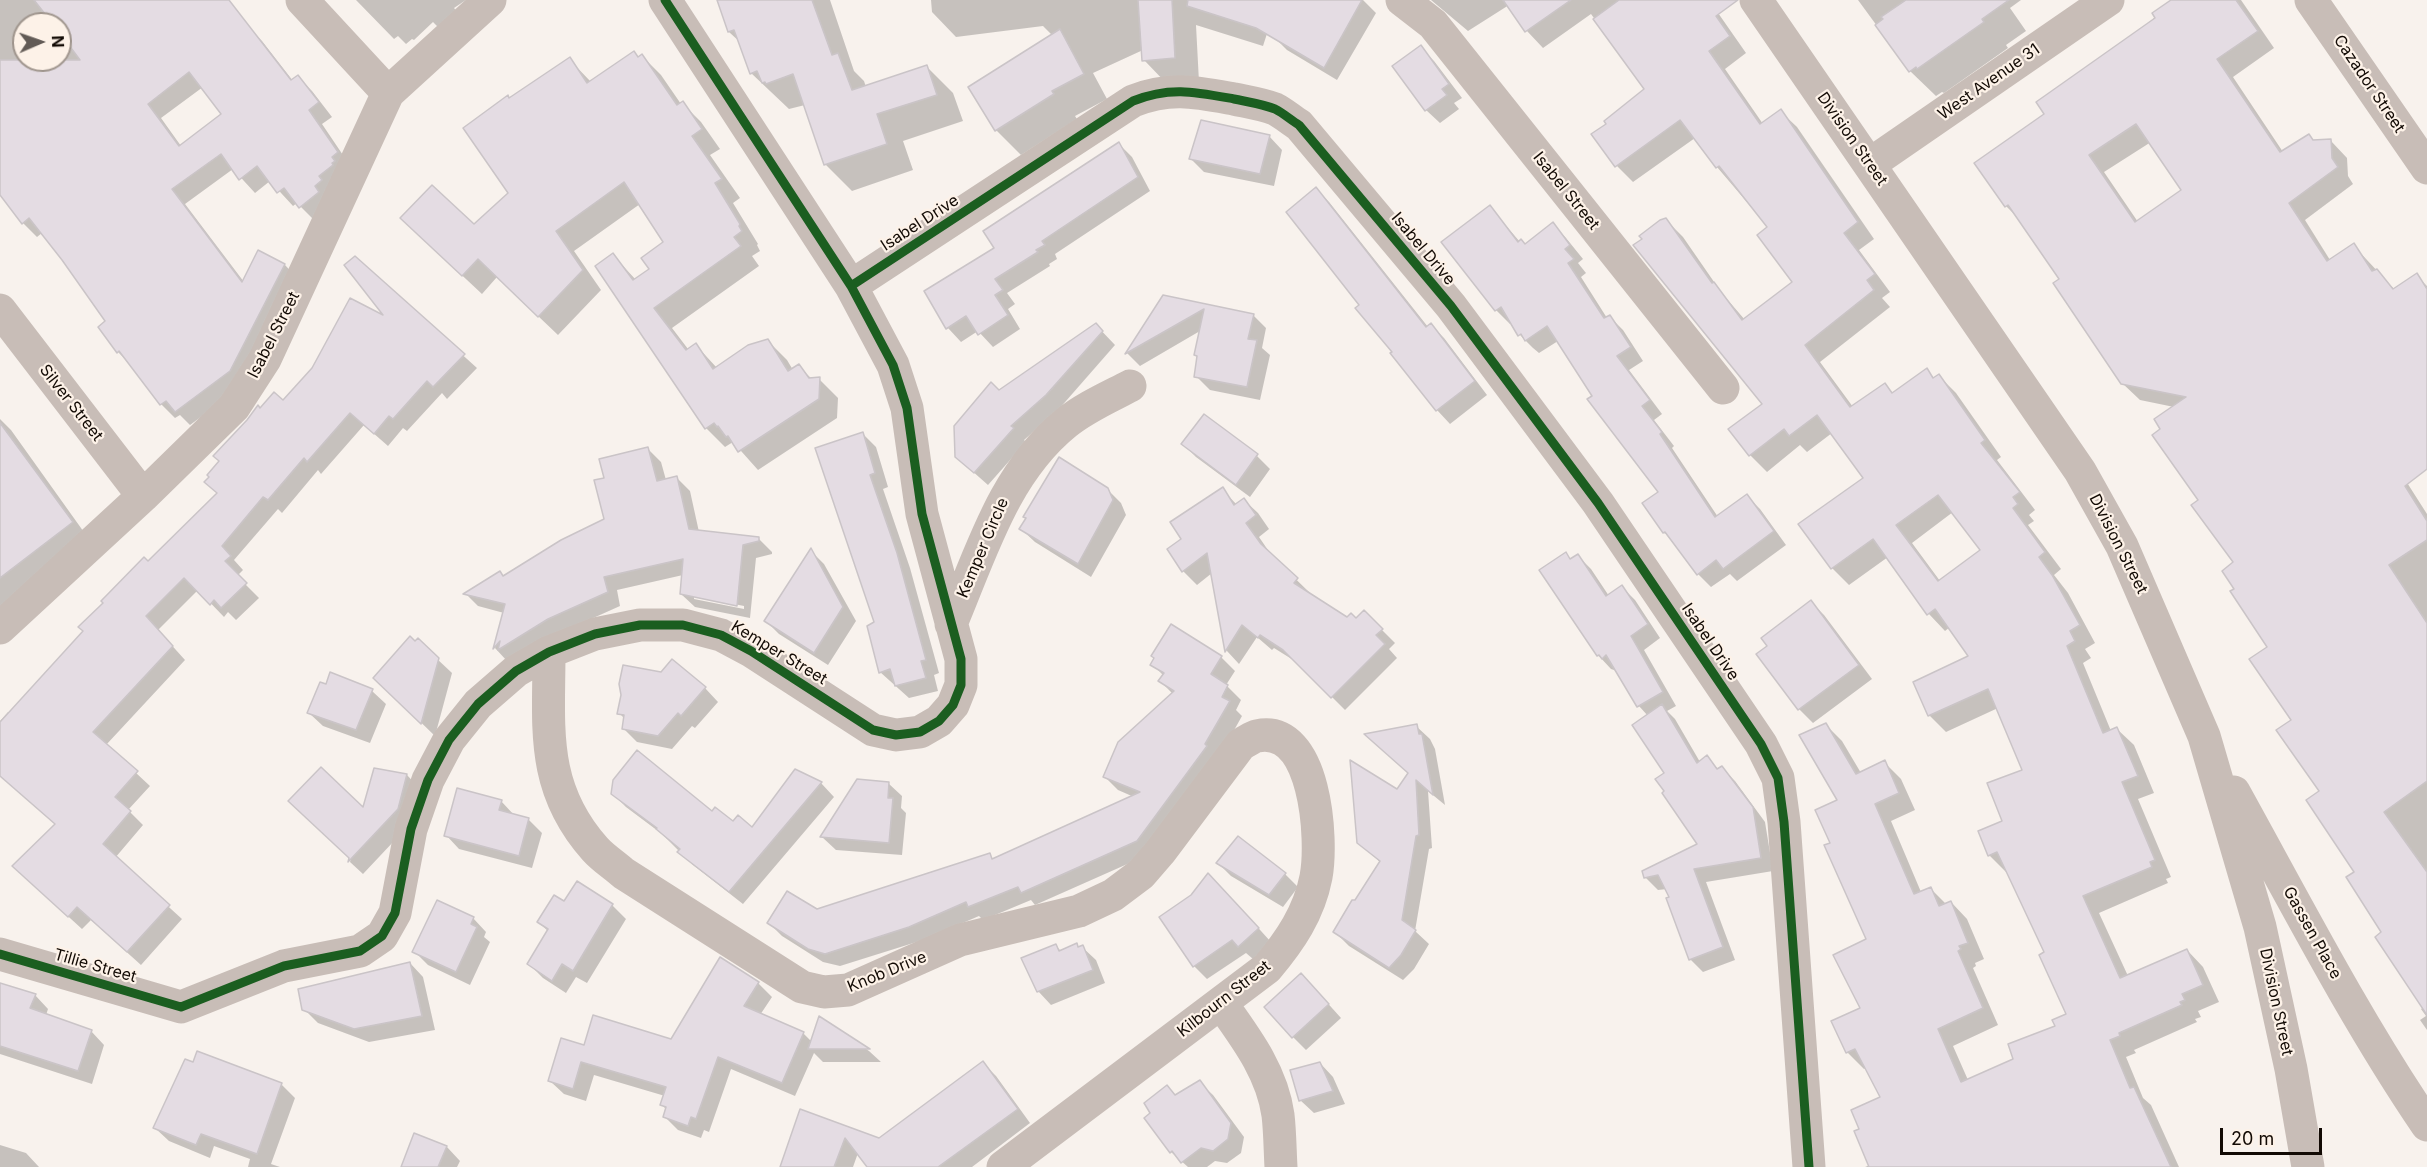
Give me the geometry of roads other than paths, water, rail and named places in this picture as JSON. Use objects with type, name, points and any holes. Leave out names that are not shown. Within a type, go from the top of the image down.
[{"type":"street","points":[[302,0],[388,93]]},
{"type":"street","name":"Isabel Street","points":[[0,628],[143,496],[234,407],[265,359],[388,93],[490,0]]},
{"type":"street","points":[[665,0],[850,286]]},
{"type":"street","name":"Isabel Street","points":[[1402,0],[1433,24],[1723,388]]},
{"type":"street","name":"Division Street","points":[[1756,0],[2080,471],[2122,546],[2204,736],[2260,927],[2291,1070],[2308,1167]]},
{"type":"street","name":"West Avenue 31","points":[[1870,164],[2108,0]]},
{"type":"street","name":"Cazador Street","points":[[2311,0],[2427,168]]},
{"type":"street","name":"Isabel Drive","points":[[850,286],[1133,101],[1146,96],[1167,91],[1190,91],[1269,107],[1299,125],[1451,306],[1598,503],[1761,744],[1778,778],[1784,822],[1809,1167]]},
{"type":"street","name":"Kemper Street","points":[[181,1007],[284,966],[360,951],[382,936],[395,913],[411,829],[428,780],[449,740],[478,704],[516,672],[549,652],[595,634],[640,625],[683,626],[721,636],[751,651],[873,730],[896,735],[920,732],[939,721],[953,705],[961,685],[961,659],[922,514],[907,408],[892,365],[850,286]]},
{"type":"street","name":"Silver Street","points":[[0,310],[143,496]]},
{"type":"street","name":"Kemper Circle","points":[[951,624],[1006,495],[1038,451],[1067,422],[1130,386]]},
{"type":"street","name":"Knob Drive","points":[[549,652],[549,753],[559,793],[576,825],[596,850],[623,873],[802,987],[824,992],[848,990],[960,940],[1079,911],[1113,895],[1141,874],[1241,744],[1257,736],[1275,736],[1292,745],[1302,759]]},
{"type":"street","name":"Gassen Place","points":[[2204,736],[2312,935],[2396,1080],[2427,1125]]},
{"type":"street","name":"Kilbourn Street","points":[[1003,1167],[1267,968],[1288,944],[1307,910],[1317,876],[1319,841],[1315,803],[1302,759]]},
{"type":"street","name":"Tillie Street","points":[[0,954],[181,1007]]},
{"type":"street","points":[[1221,1003],[1251,1044],[1267,1075],[1278,1114],[1281,1167]]}]
